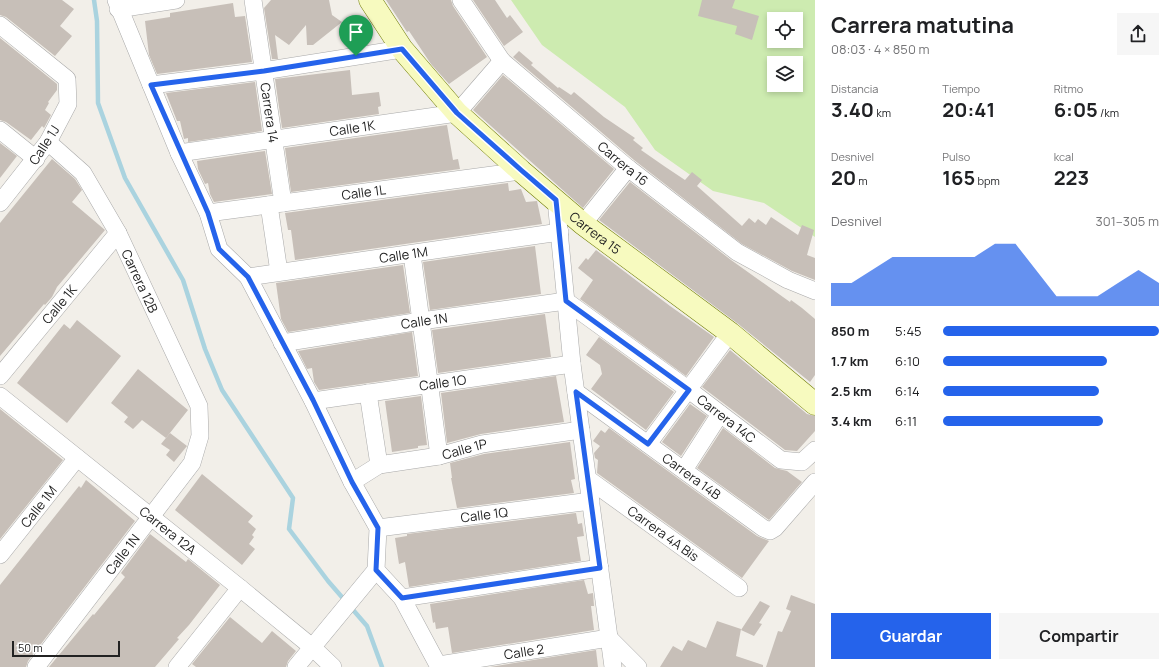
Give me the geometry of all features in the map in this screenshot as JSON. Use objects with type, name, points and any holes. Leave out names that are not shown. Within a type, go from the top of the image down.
[{"type":"main road","name":"Carrera 15","points":[[370,0],[402,49],[457,113],[584,224],[730,333],[815,403]]},
{"type":"street","points":[[176,0],[117,4],[179,153],[208,213],[219,249],[248,277],[313,400],[352,482],[378,528],[376,570],[296,667]]},
{"type":"street","name":"Carrera 14","points":[[253,0],[274,139],[279,272]]},
{"type":"street","name":"Carrera 16","points":[[461,0],[502,60],[628,168],[737,252],[788,280],[815,291]]},
{"type":"street","name":"Calle 1J","points":[[0,25],[67,79],[68,104],[48,142],[0,203]]},
{"type":"street","points":[[151,85],[264,71],[402,49]]},
{"type":"street","points":[[457,113],[502,60]]},
{"type":"street","name":"Calle 1K","points":[[179,153],[457,113]]},
{"type":"street","points":[[0,130],[36,159]]},
{"type":"street","name":"Carrera 12B","points":[[48,142],[83,173],[118,233],[199,406],[200,436]]},
{"type":"street","points":[[584,224],[628,168]]},
{"type":"street","name":"Calle 1L","points":[[208,213],[521,170]]},
{"type":"street","points":[[556,200],[572,364],[613,667]]},
{"type":"street","name":"Calle 1M","points":[[248,277],[560,232]]},
{"type":"street","name":"Calle 1K","points":[[0,376],[118,233]]},
{"type":"street","points":[[412,254],[439,456]]},
{"type":"street","name":"Calle 1N","points":[[282,343],[421,321],[566,301]]},
{"type":"street","name":"Carrera 14C","points":[[566,301],[689,390],[781,460],[802,462],[815,450]]},
{"type":"street","points":[[648,444],[730,333]]},
{"type":"street","name":"Calle 1O","points":[[313,400],[572,364]]},
{"type":"street","name":"Carrera 14B","points":[[576,392],[763,528],[770,531],[775,528],[815,482]]},
{"type":"street","points":[[368,393],[379,465]]},
{"type":"street","name":"Carrera 12A","points":[[0,396],[240,588],[312,647],[333,667]]},
{"type":"street","points":[[684,470],[720,414]]},
{"type":"street","name":"Calle 1P","points":[[352,482],[379,465],[439,456],[482,444],[581,430]]},
{"type":"street","name":"Calle 1N","points":[[36,667],[152,518],[192,463],[200,436]]},
{"type":"street","name":"Calle 1M","points":[[0,555],[77,458]]},
{"type":"street","name":"Carrera 4A Bis","points":[[588,479],[739,588]]},
{"type":"street","name":"Calle 1Q","points":[[378,528],[591,501]]},
{"type":"street","points":[[402,598],[600,568]]},
{"type":"street","points":[[376,570],[402,598],[439,666]]},
{"type":"street","points":[[177,667],[240,588]]},
{"type":"street","points":[[609,638],[638,667]]},
{"type":"street","name":"Calle 2","points":[[439,666],[609,638]]},
{"type":"green space","points":[[511,0],[815,0],[815,237],[764,203],[713,191],[655,150],[625,107],[542,45]]},
{"type":"building","points":[[0,0],[62,0],[74,9],[60,26],[72,36],[55,56],[6,17],[0,15]]},
{"type":"building","points":[[271,0],[329,0],[332,15],[342,22],[313,45],[307,45],[306,25],[289,45],[275,35],[278,59],[272,59],[264,8]]},
{"type":"building","points":[[386,0],[451,0],[453,6],[487,57],[449,84],[431,64],[409,31],[407,32]]},
{"type":"building","points":[[473,0],[495,0],[507,18],[510,15],[523,32],[504,46]]},
{"type":"building","points":[[702,0],[735,0],[732,8],[759,16],[752,40],[735,34],[737,26],[698,16]]},
{"type":"building","points":[[233,3],[235,17],[245,16],[252,62],[157,74],[149,55],[145,21],[170,17],[170,13]]},
{"type":"building","points":[[0,38],[57,84],[57,90],[48,102],[49,103],[45,110],[51,115],[44,128],[42,126],[31,140],[6,122],[0,120]]},
{"type":"building","points":[[519,51],[533,63],[531,65],[558,88],[559,87],[571,95],[574,92],[604,117],[635,138],[633,140],[643,148],[641,150],[685,180],[692,172],[702,180],[697,186],[742,226],[749,218],[755,223],[758,219],[766,225],[771,217],[798,235],[802,225],[814,230],[807,255],[815,258],[815,280],[792,271],[742,244],[634,160],[513,57]]},
{"type":"building","points":[[350,70],[352,95],[379,92],[381,106],[378,107],[379,114],[282,128],[275,79]]},
{"type":"building","points":[[503,75],[614,169],[583,208],[473,110]]},
{"type":"building","points":[[255,82],[262,131],[188,142],[188,138],[184,139],[180,121],[177,121],[166,93]]},
{"type":"building","points":[[447,125],[453,160],[458,159],[460,169],[291,192],[285,148]]},
{"type":"building","points":[[0,143],[17,156],[0,178]]},
{"type":"building","points":[[265,151],[272,194],[214,202],[210,194],[208,183],[205,184],[198,169],[197,161]]},
{"type":"building","points":[[52,159],[75,179],[82,190],[72,202],[105,230],[57,287],[52,297],[45,305],[44,304],[0,356],[0,223]]},
{"type":"building","points":[[630,182],[731,260],[790,302],[791,300],[815,319],[815,375],[810,382],[737,323],[599,220]]},
{"type":"building","points":[[508,183],[509,191],[521,189],[526,202],[537,201],[542,224],[295,260],[291,230],[288,230],[285,213]]},
{"type":"building","points":[[535,246],[541,294],[430,310],[423,262]]},
{"type":"building","points":[[596,250],[714,337],[686,376],[580,299],[593,280],[578,268],[586,258],[588,260]]},
{"type":"building","points":[[403,265],[410,313],[288,332],[281,319],[276,283]]},
{"type":"building","points":[[545,314],[551,357],[438,373],[432,330]]},
{"type":"building","points":[[77,320],[121,356],[67,423],[17,383],[64,324],[70,329]]},
{"type":"building","points":[[412,332],[418,376],[319,390],[314,382],[312,368],[307,369],[298,351]]},
{"type":"building","points":[[599,337],[674,392],[646,430],[591,389],[602,374],[600,365],[586,355]]},
{"type":"building","points":[[730,350],[807,414],[815,416],[815,431],[797,451],[785,450],[702,387]]},
{"type":"building","points":[[138,369],[188,410],[166,438],[142,420],[133,429],[124,422],[128,417],[111,403]]},
{"type":"building","points":[[556,376],[564,422],[481,434],[447,443],[441,393]]},
{"type":"building","points":[[421,396],[427,445],[392,452],[385,401]]},
{"type":"building","points":[[690,404],[707,416],[681,456],[662,442]]},
{"type":"building","points":[[0,409],[63,460],[0,539]]},
{"type":"building","points":[[609,428],[757,536],[769,541],[742,578],[597,473],[598,460],[595,458],[594,453],[600,446],[593,441],[601,430],[605,433]]},
{"type":"building","points":[[723,428],[775,468],[787,471],[802,482],[769,520],[697,468]]},
{"type":"building","points":[[170,433],[187,446],[174,462],[166,455],[170,450],[161,444]]},
{"type":"building","points":[[570,442],[575,479],[571,480],[574,493],[457,508],[451,478],[450,463],[484,454]]},
{"type":"building","points":[[202,474],[253,516],[248,522],[256,529],[252,535],[254,537],[249,544],[255,549],[242,565],[175,510]]},
{"type":"building","points":[[86,480],[135,521],[28,661],[26,667],[0,667],[0,585],[79,486],[81,488]]},
{"type":"building","points":[[576,513],[578,524],[582,523],[584,536],[577,537],[581,561],[409,587],[405,562],[399,564],[395,538],[407,536],[407,534]]},
{"type":"building","points":[[150,534],[186,562],[188,559],[220,585],[177,638],[179,639],[155,667],[49,667],[125,577],[121,573]]},
{"type":"building","points":[[584,580],[588,594],[593,593],[594,606],[591,606],[594,630],[452,653],[448,627],[436,629],[435,622],[433,623],[430,604]]},
{"type":"building","points":[[791,595],[815,604],[815,667],[766,667],[778,631],[782,632],[791,611],[786,609]]},
{"type":"building","points":[[760,601],[770,606],[759,623],[762,624],[754,636],[741,630]]},
{"type":"building","points":[[230,617],[262,643],[272,631],[296,651],[288,661],[286,667],[196,667],[192,664]]},
{"type":"building","points":[[717,621],[741,629],[736,656],[763,665],[763,667],[660,667],[673,646],[682,651],[688,640],[706,648]]},
{"type":"building","points":[[596,650],[598,667],[490,667]]},
{"type":"waterway","points":[[94,0],[97,21],[98,103],[125,178],[183,280],[205,349],[222,390],[293,498],[289,529],[328,581],[367,626],[382,667]]},
{"type":"route","points":[[402,49],[457,113],[556,200],[566,301],[689,390],[648,444],[576,392],[600,568],[402,598],[376,570],[378,528],[352,482],[313,400],[248,277],[219,249],[208,213],[179,153],[151,85],[264,71],[356,56],[402,49]]}]
